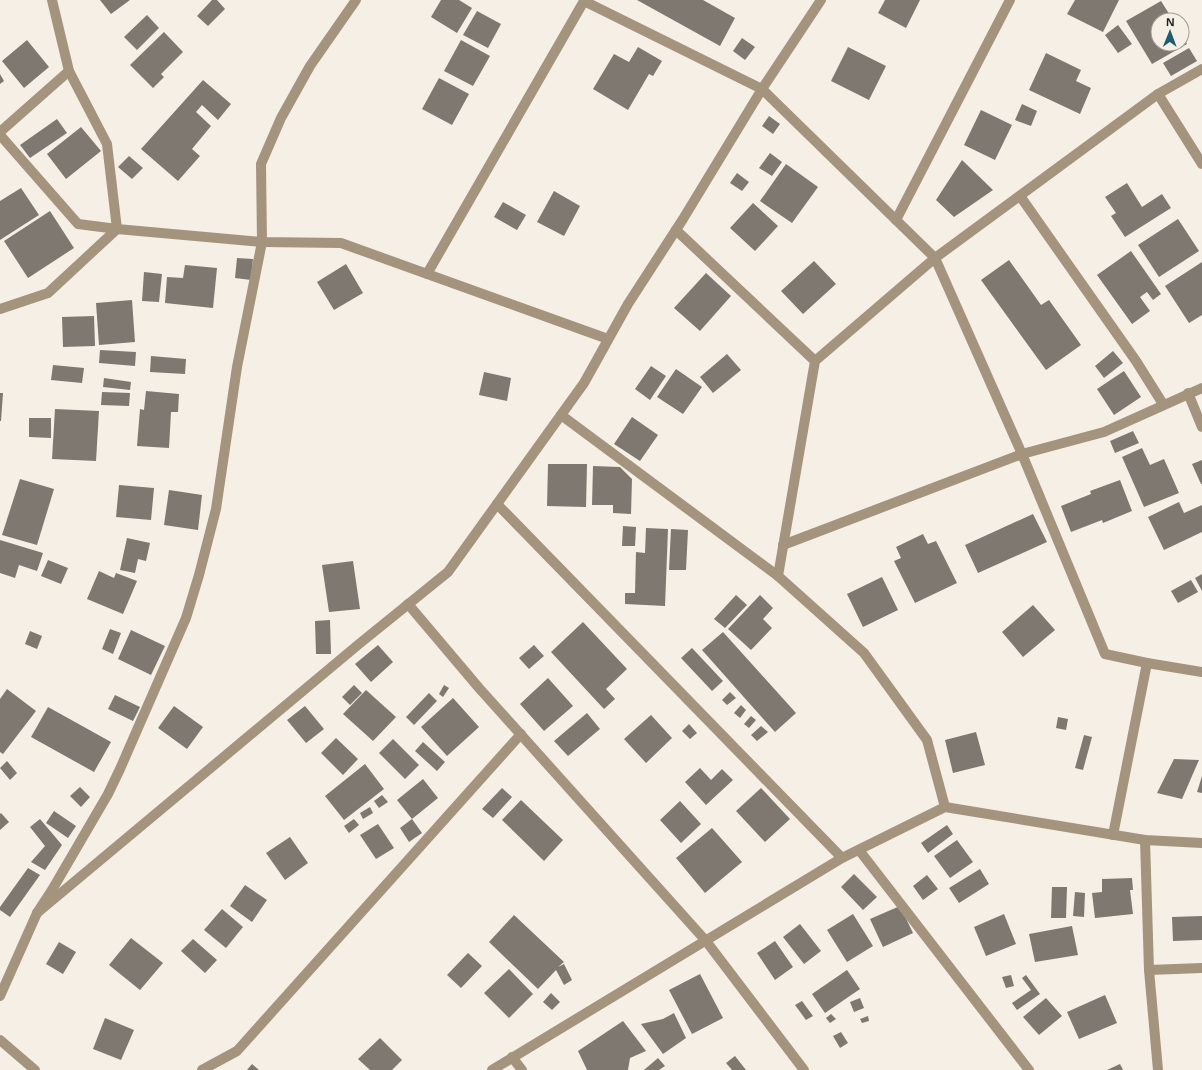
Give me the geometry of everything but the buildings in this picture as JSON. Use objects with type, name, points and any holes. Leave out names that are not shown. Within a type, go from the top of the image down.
[{"type":"street","points":[[52,0],[69,71],[107,144],[117,229]]},
{"type":"street","points":[[0,996],[37,913],[111,788],[186,618],[216,509],[237,368],[262,242],[261,164],[281,118],[310,66],[356,0]]},
{"type":"street","points":[[37,913],[448,572],[584,383],[628,304],[676,230],[762,89],[821,0]]},
{"type":"street","points":[[896,220],[1010,0]]},
{"type":"street","points":[[427,274],[584,1],[762,89],[935,258],[1022,454],[1105,654],[1202,672]]},
{"type":"street","points":[[778,576],[815,361],[935,258],[1158,94],[1202,69]]},
{"type":"street","points":[[0,132],[69,71]]},
{"type":"street","points":[[1158,94],[1202,164]]},
{"type":"street","points":[[0,135],[78,224],[262,242],[341,243],[608,339]]},
{"type":"street","points":[[1020,196],[1136,361],[1163,404]]},
{"type":"street","points":[[0,309],[48,293],[117,229]]},
{"type":"street","points":[[676,230],[815,361]]},
{"type":"street","points":[[784,545],[1022,454],[1104,432],[1163,404],[1202,388]]},
{"type":"street","points":[[1188,393],[1202,427]]},
{"type":"street","points":[[561,415],[778,576],[864,653],[927,740],[945,807]]},
{"type":"street","points":[[497,504],[842,858]]},
{"type":"street","points":[[408,604],[479,688],[706,941],[804,1070]]},
{"type":"street","points":[[1113,835],[1147,663]]},
{"type":"street","points":[[202,1070],[237,1051],[521,734]]},
{"type":"street","points":[[492,1070],[842,858],[945,807],[1145,840],[1202,843]]},
{"type":"street","points":[[1145,840],[1149,970],[1158,1070]]},
{"type":"street","points":[[859,850],[1029,1070]]},
{"type":"street","points":[[1149,970],[1202,968]]},
{"type":"street","points":[[0,1040],[35,1070]]},
{"type":"street","points":[[512,1057],[522,1070]]}]
